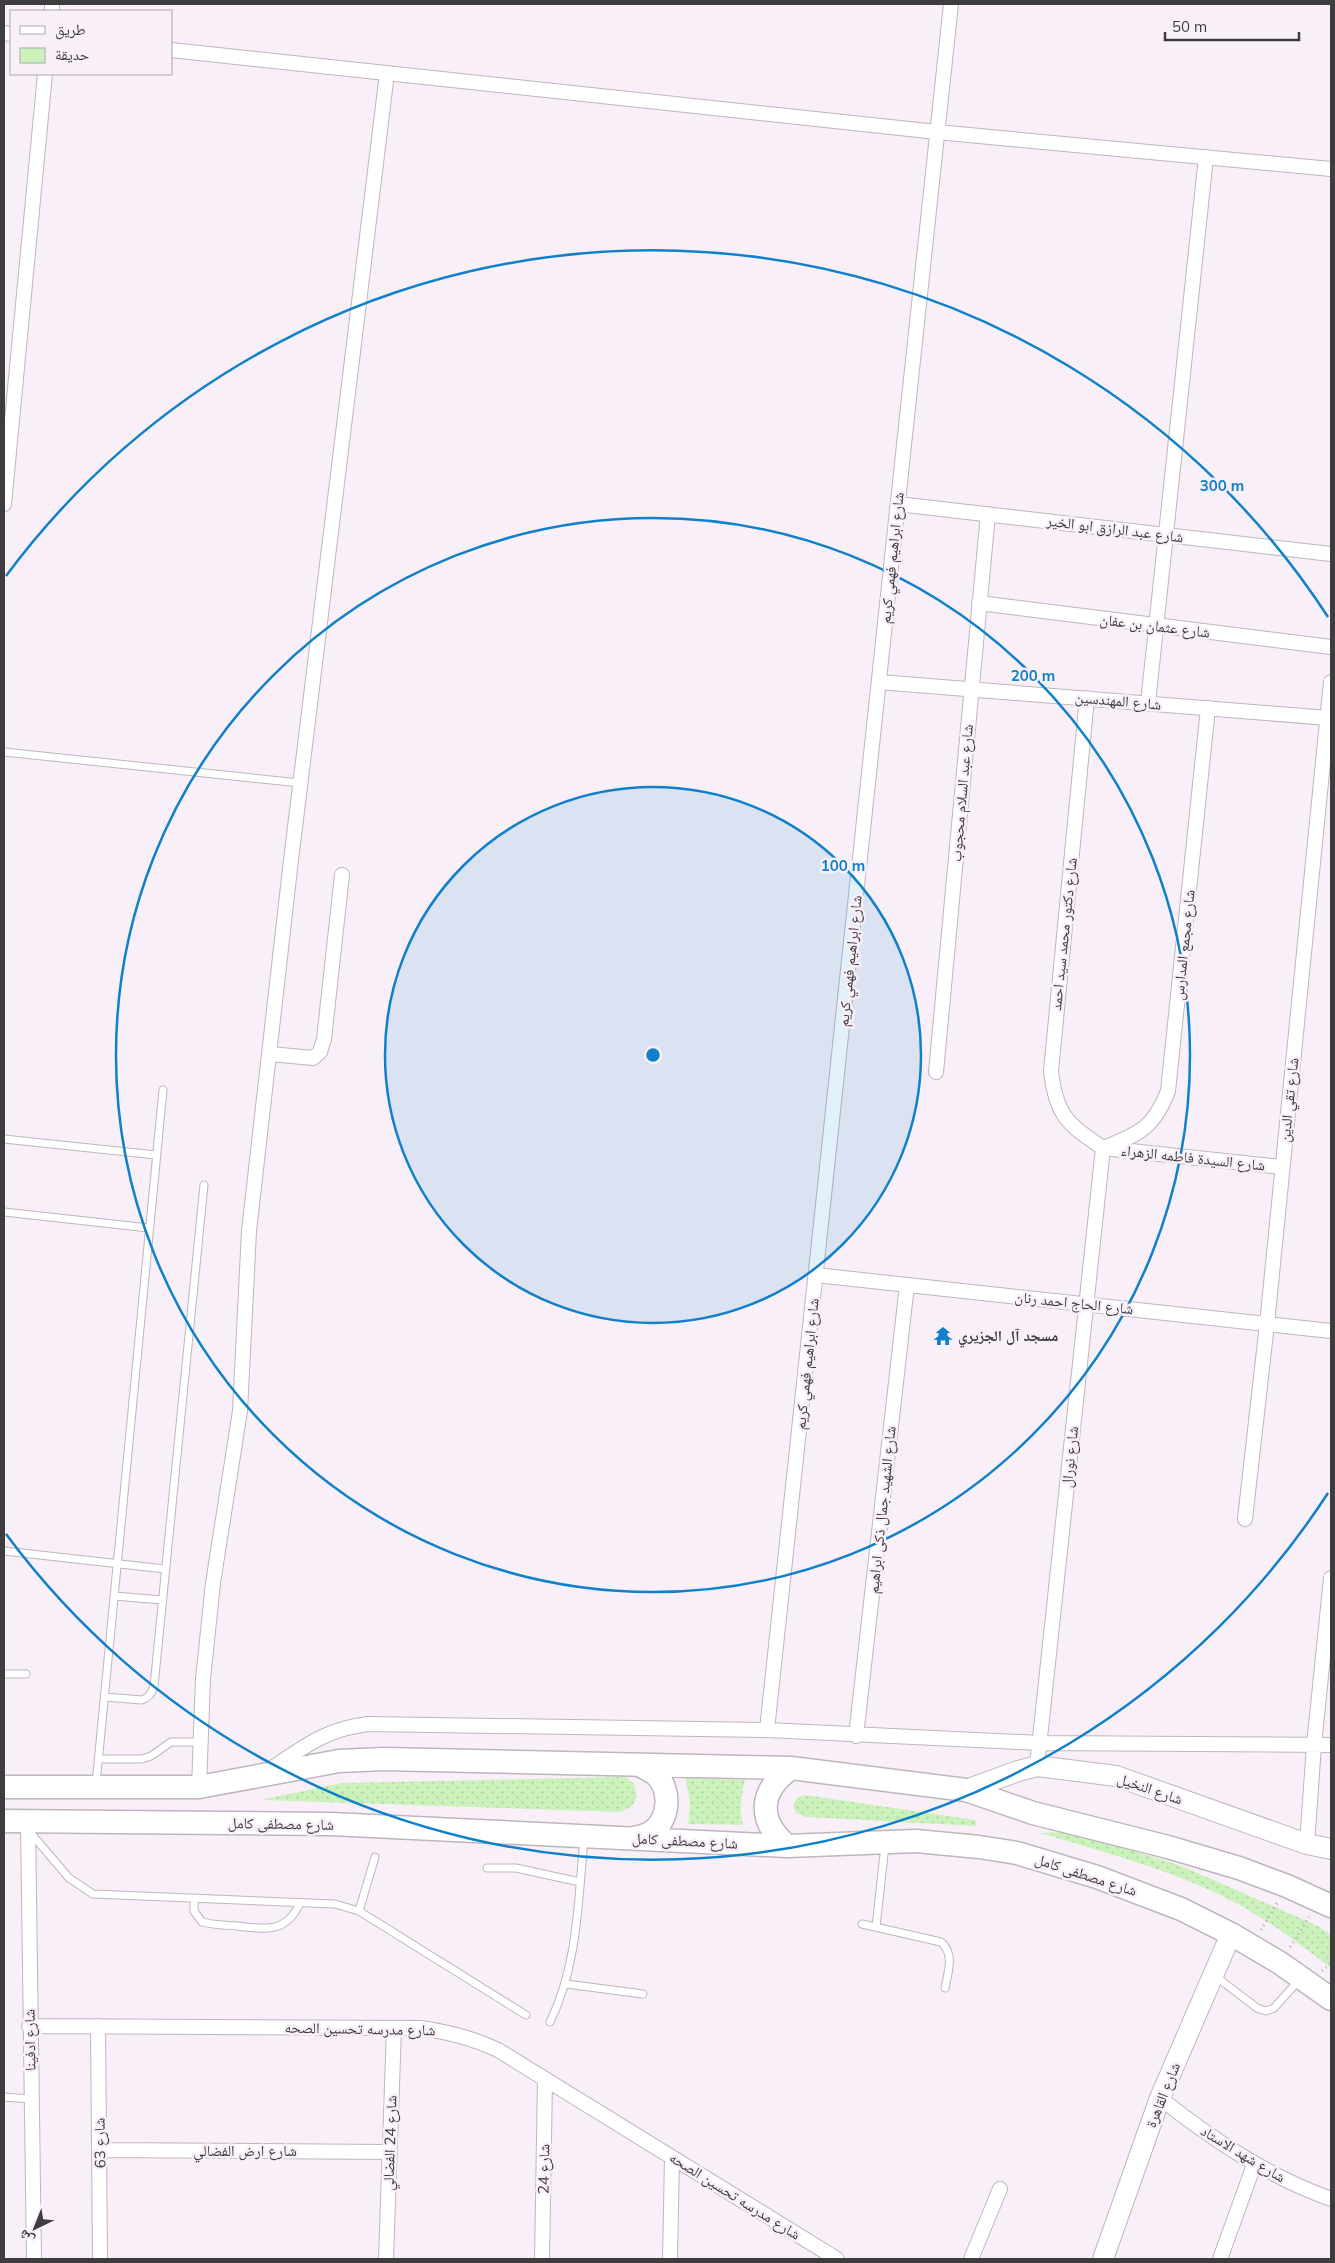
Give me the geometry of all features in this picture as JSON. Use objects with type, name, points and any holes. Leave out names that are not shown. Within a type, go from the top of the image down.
[{"type":"main road","points":[[4,1787],[199,1787],[339,1761],[383,1759],[791,1768],[966,1790],[1033,1813],[1204,1857],[1287,1886],[1326,1903]]},
{"type":"main road","points":[[634,1838],[650,1833],[662,1821],[667,1805],[665,1788],[655,1774],[640,1766]]},
{"type":"main road","name":"شارع النخيل","points":[[966,1790],[1037,1766],[1116,1776],[1307,1844],[1331,1849]]},
{"type":"main road","points":[[787,1846],[775,1835],[767,1821],[765,1806],[769,1790],[778,1778],[791,1768]]},
{"type":"main road","name":"شارع مصطفى كامل","points":[[4,1821],[28,1826],[331,1824],[787,1846],[916,1841],[1017,1853],[1136,1891],[1231,1934],[1280,1963],[1331,1999]]},
{"type":"main road","name":"شارع القاهرة","points":[[1103,2259],[1160,2098],[1231,1934]]},
{"type":"street","name":"شارع ابراهيم فهمي كريم","points":[[767,1730],[951,4]]},
{"type":"street","points":[[172,50],[937,132],[1331,169]]},
{"type":"street","points":[[199,1787],[204,1679],[213,1583],[240,1412],[249,1231],[300,783],[387,73]]},
{"type":"street","points":[[4,504],[45,75]]},
{"type":"street","points":[[1148,703],[1206,157]]},
{"type":"street","name":"شارع عبد الرازق ابو الخير","points":[[898,504],[1331,554]]},
{"type":"street","name":"شارع عبد السلام محجوب","points":[[936,1072],[988,514]]},
{"type":"street","name":"شارع عثمان بن عفان","points":[[980,604],[1331,648]]},
{"type":"street","name":"شارع المهندسين","points":[[879,682],[1328,718]]},
{"type":"street","name":"شارع تقي الدين","points":[[1245,1519],[1267,1324],[1331,682]]},
{"type":"street","name":"شارع دكتور محمد سيد احمد","points":[[1087,698],[1051,1071],[1053,1095],[1064,1117],[1081,1133],[1103,1148]]},
{"type":"street","name":"شارع مجمع المدارس","points":[[1103,1148],[1125,1140],[1145,1129],[1160,1112],[1168,1091],[1208,708]]},
{"type":"street","points":[[270,1054],[313,1058],[320,1052],[324,1038],[342,876]]},
{"type":"street","name":"شارع السيدة فاطمه الزهراء","points":[[1103,1148],[1282,1167]]},
{"type":"street","name":"شارع نورال","points":[[1037,1766],[1103,1148]]},
{"type":"street","name":"شارع الحاج احمد رنان","points":[[816,1275],[1331,1331]]},
{"type":"street","name":"شارع الشهيد جمال ذكى ابراهيم","points":[[856,1736],[907,1285]]},
{"type":"street","points":[[1307,1844],[1314,1745],[1331,1578]]},
{"type":"street","points":[[260,1776],[330,1732],[348,1726],[368,1724],[767,1730],[856,1736],[1040,1743],[1331,1745]]},
{"type":"street","name":"شارع ادفينا","points":[[28,1826],[30,2099],[34,2259]]},
{"type":"street","name":"شارع مدرسه تحسين الصحه","points":[[29,2026],[420,2028],[447,2032],[473,2039],[498,2050],[837,2259]]},
{"type":"street","name":"شارع 63","points":[[98,2026],[100,2259]]},
{"type":"street","name":"شارع 24 الفضالي","points":[[386,2259],[394,2028]]},
{"type":"street","name":"شارع 24","points":[[542,2259],[545,2079]]},
{"type":"street","name":"شارع شهد الاستاد","points":[[1160,2098],[1205,2134],[1254,2165],[1305,2190],[1331,2199]]},
{"type":"street","name":"شارع ارض الفضالي","points":[[100,2150],[389,2152]]},
{"type":"street","points":[[670,2259],[672,2157]]},
{"type":"street","points":[[1220,2259],[1254,2165]]},
{"type":"street","points":[[971,2259],[1000,2189]]},
{"type":"lane","points":[[4,752],[300,783]]},
{"type":"lane","points":[[96,1787],[163,1090]]},
{"type":"lane","points":[[4,1139],[156,1155]]},
{"type":"lane","points":[[105,1697],[142,1700],[152,1693],[204,1186]]},
{"type":"lane","points":[[4,1212],[150,1228]]},
{"type":"lane","points":[[4,1551],[166,1569]]},
{"type":"lane","points":[[114,1596],[162,1600]]},
{"type":"lane","points":[[4,1674],[26,1674]]},
{"type":"lane","points":[[99,1759],[142,1759],[151,1756],[171,1742],[201,1742]]},
{"type":"lane","points":[[28,1826],[70,1878],[93,1894],[335,1904],[359,1911],[526,2015]]},
{"type":"lane","points":[[550,2022],[566,1984],[574,1944],[584,1836]]},
{"type":"lane","points":[[876,1927],[885,1842]]},
{"type":"lane","points":[[359,1911],[375,1857]]},
{"type":"lane","points":[[487,1868],[516,1868],[580,1882]]},
{"type":"lane","points":[[194,1899],[194,1911],[202,1922],[266,1929],[277,1927],[287,1922],[295,1914],[300,1904]]},
{"type":"lane","points":[[862,1924],[941,1942],[948,1948],[950,1958],[945,1988]]},
{"type":"lane","points":[[1214,1975],[1257,2008],[1266,2011],[1274,2008],[1301,1978]]},
{"type":"lane","points":[[566,1984],[643,1994]]},
{"type":"lane","points":[[4,2097],[30,2099]]},
{"type":"path","points":[[1252,1946],[1287,1886]]},
{"type":"path","points":[[1280,1963],[1326,1903]]},
{"type":"green space","points":[[625,1777],[634,1784],[637,1796],[632,1806],[621,1812],[260,1800],[342,1783]]},
{"type":"green space","points":[[685,1778],[745,1780],[741,1802],[743,1825],[688,1824],[689,1801]]},
{"type":"green space","points":[[805,1795],[976,1820],[977,1826],[806,1817],[796,1813],[793,1805],[798,1797]]},
{"type":"green space","points":[[1071,1832],[1179,1865],[1316,1925],[1331,1935],[1331,1968],[1296,1941],[1259,1917],[1211,1891],[1163,1871],[1041,1833]]},
{"type":"place","name":"مسجد آل الجزيري","points":[[943,1336]]}]
